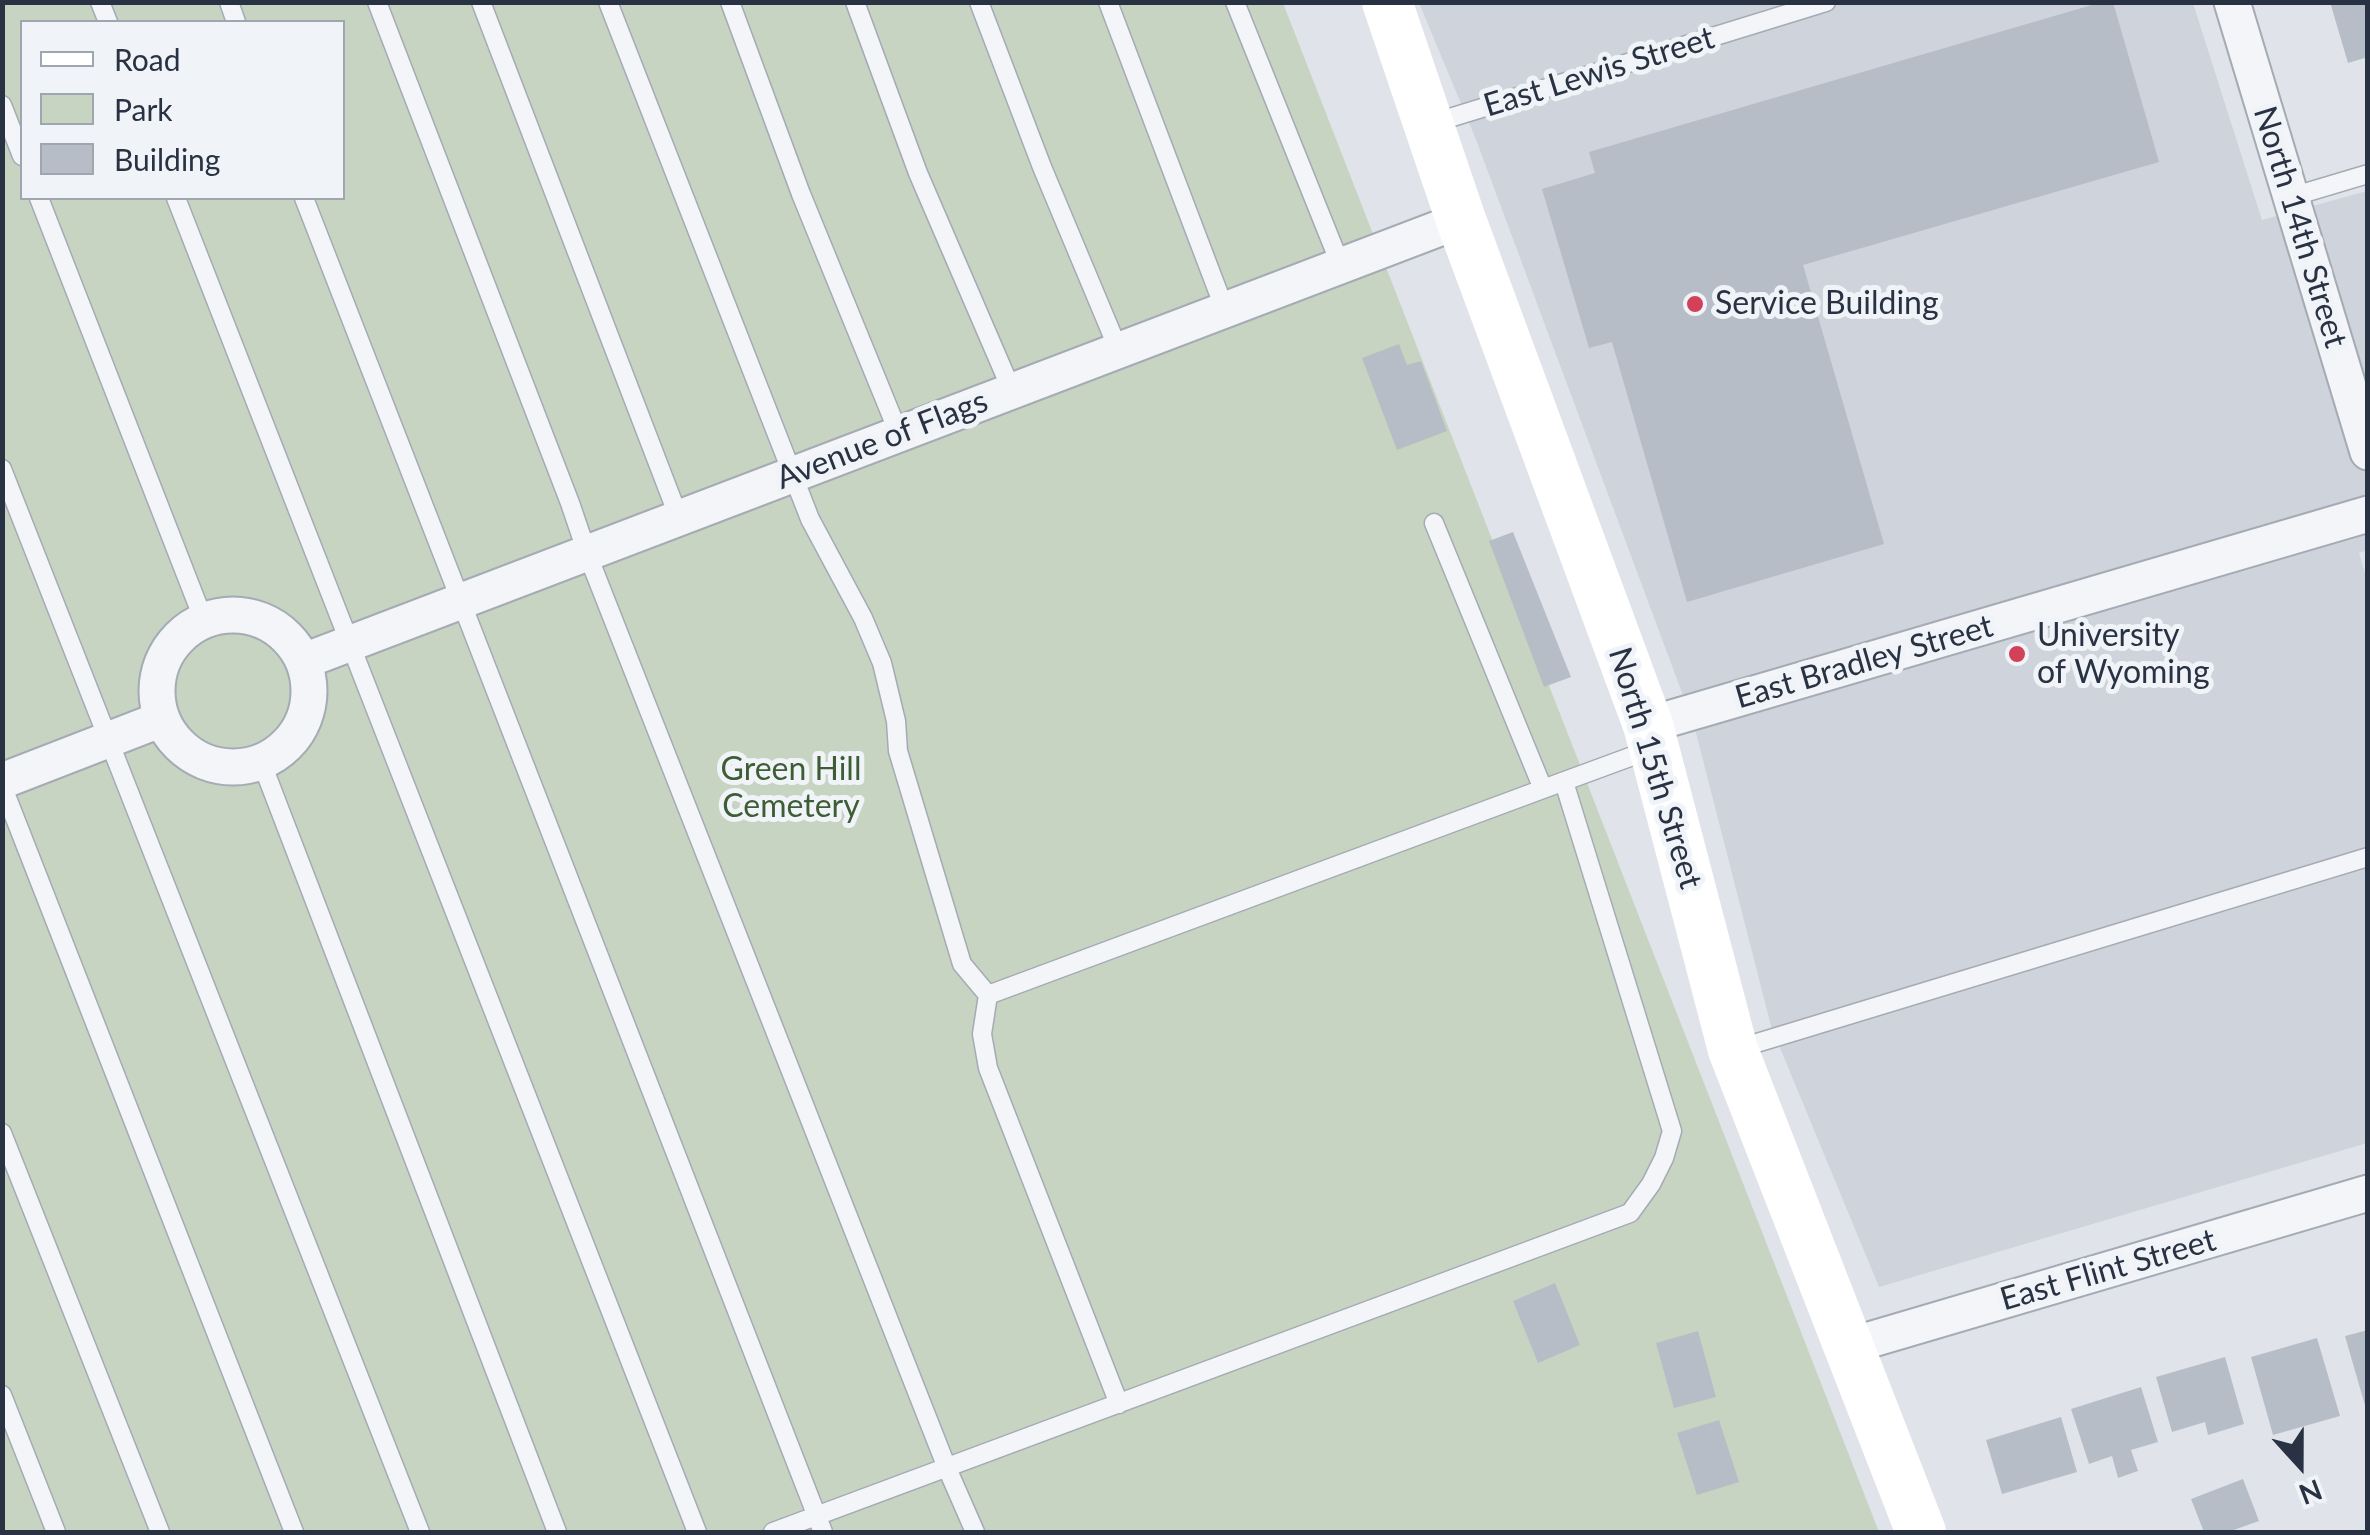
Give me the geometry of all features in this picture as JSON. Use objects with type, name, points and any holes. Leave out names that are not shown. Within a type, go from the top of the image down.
[{"type":"main road","name":"North 15th Street","points":[[1386,2],[1461,220],[1651,736],[1734,1050],[1921,1532]]},
{"type":"street","name":"North 14th Street","points":[[2232,2],[2368,452]]},
{"type":"street","name":"Avenue of Flags","points":[[304,660],[1461,220]]},
{"type":"street","name":"East Bradley Street","points":[[1651,736],[2368,514]]},
{"type":"street","points":[[227,615],[251,617],[272,625],[291,640],[304,660],[310,682],[309,704],[302,725],[290,743],[252,766],[208,764],[188,754],[172,738],[162,719],[156,696],[159,672],[168,650],[184,633],[204,621],[227,615]]},
{"type":"street","points":[[2,783],[162,719]]},
{"type":"street","name":"East Flint Street","points":[[1849,1346],[2368,1193]]},
{"type":"lane","points":[[377,2],[587,552],[975,1532]]},
{"type":"lane","points":[[481,2],[679,518]]},
{"type":"lane","points":[[608,2],[810,519],[863,618],[882,663],[896,721],[898,751],[962,964],[988,995],[982,1034],[988,1068],[1118,1404]]},
{"type":"lane","points":[[730,2],[801,194],[900,434]]},
{"type":"lane","points":[[855,2],[918,172],[1012,391]]},
{"type":"lane","points":[[979,2],[1118,351]]},
{"type":"lane","points":[[1108,2],[1225,310]]},
{"type":"lane","points":[[1235,2],[1340,266]]},
{"type":"lane","name":"East Lewis Street","points":[[1429,124],[1826,2]]},
{"type":"lane","points":[[2,104],[20,151]]},
{"type":"lane","points":[[2290,197],[2368,174]]},
{"type":"lane","points":[[40,200],[204,621]]},
{"type":"lane","points":[[177,200],[696,1532]]},
{"type":"lane","points":[[305,200],[820,1524]]},
{"type":"lane","points":[[2,469],[420,1532]]},
{"type":"lane","points":[[1434,523],[1543,789]]},
{"type":"lane","points":[[988,995],[1564,782],[1651,736]]},
{"type":"lane","points":[[261,762],[557,1532]]},
{"type":"lane","points":[[774,1532],[820,1524],[947,1468],[1630,1213],[1651,1184],[1672,1132],[1564,782]]},
{"type":"lane","points":[[2,783],[294,1532]]},
{"type":"lane","points":[[1734,1050],[2368,857]]},
{"type":"lane","points":[[2,1133],[160,1532]]},
{"type":"lane","points":[[2,1395],[56,1532]]},
{"type":"shaded area","name":"University of Wyoming","points":[[1419,3],[2193,3],[2262,220],[2367,191],[2368,550],[2359,553],[2368,583],[2367,1143],[1879,1287],[1771,1026],[1694,725],[1475,137]]},
{"type":"green space","name":"Green Hill Cemetery","points":[[3,3],[1283,3],[1879,1532],[3,1532]]},
{"type":"building","name":"Service Building","points":[[2102,2],[2113,2],[2159,162],[1803,265],[1884,544],[1687,602],[1612,342],[1589,348],[1542,189],[1595,173],[1589,152]]},
{"type":"building","points":[[2330,2],[2368,2],[2368,57],[2348,63]]},
{"type":"building","points":[[1399,344],[1407,365],[1421,361],[1447,431],[1397,450],[1362,358]]},
{"type":"building","points":[[1513,532],[1571,677],[1544,687],[1489,541]]},
{"type":"building","points":[[1555,1283],[1580,1345],[1538,1363],[1513,1301]]},
{"type":"building","points":[[2368,1330],[2368,1409],[2366,1409],[2345,1336]]},
{"type":"building","points":[[1698,1331],[1716,1397],[1674,1408],[1656,1343]]},
{"type":"building","points":[[2317,1338],[2340,1416],[2273,1435],[2251,1357]]},
{"type":"building","points":[[2225,1357],[2244,1424],[2208,1435],[2205,1422],[2172,1432],[2156,1377]]},
{"type":"building","points":[[2141,1387],[2158,1442],[2131,1450],[2138,1471],[2118,1478],[2112,1456],[2089,1464],[2071,1409]]},
{"type":"building","points":[[2061,1417],[2077,1472],[2002,1494],[1986,1440]]},
{"type":"building","points":[[1719,1420],[1739,1482],[1697,1495],[1677,1433]]},
{"type":"building","points":[[2243,1479],[2259,1521],[2228,1532],[2204,1532],[2191,1499]]},
{"type":"place","name":"Service Building","points":[[1695,304]]},
{"type":"place","name":"University of Wyoming","points":[[2017,654]]}]
